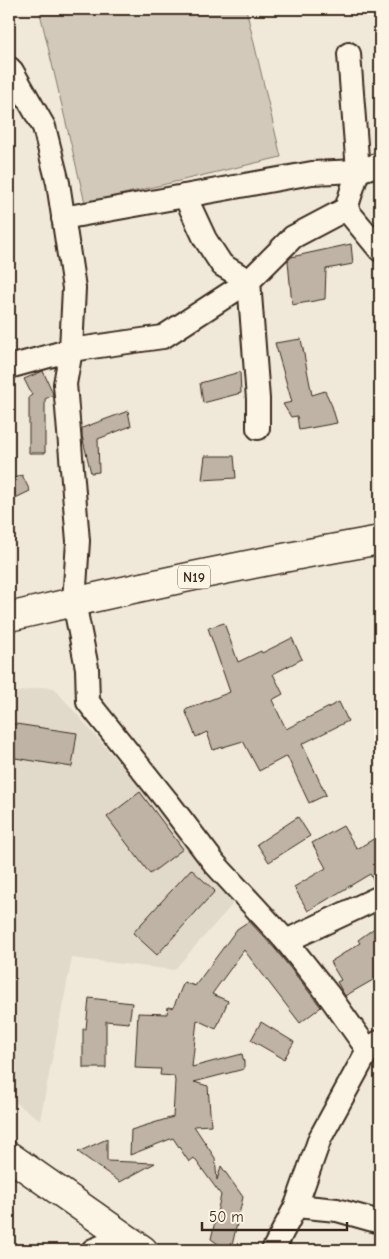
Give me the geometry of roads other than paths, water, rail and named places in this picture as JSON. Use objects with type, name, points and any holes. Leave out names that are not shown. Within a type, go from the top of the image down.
[{"type":"main road","name":"N19","points":[[9,617],[380,540]]},
{"type":"main road","points":[[9,1156],[134,1244]]},
{"type":"street","points":[[9,367],[71,350],[163,337],[248,281],[293,237],[346,209],[358,170],[349,54]]},
{"type":"street","points":[[9,68],[44,127],[58,183],[74,288],[71,350],[65,384],[78,541],[74,602],[87,668],[88,702],[167,800],[215,864],[286,940],[328,994],[374,1046],[320,1138],[296,1206],[273,1250]]},
{"type":"street","points":[[63,218],[312,172],[358,170],[380,164]]},
{"type":"street","points":[[184,196],[205,239],[222,265],[248,281]]},
{"type":"street","points":[[346,209],[380,250]]},
{"type":"street","points":[[248,281],[258,399],[258,428]]},
{"type":"street","points":[[286,940],[380,898]]},
{"type":"street","points":[[296,1206],[337,1210],[380,1222]]},
{"type":"street","points":[[93,1250],[134,1244]]}]
